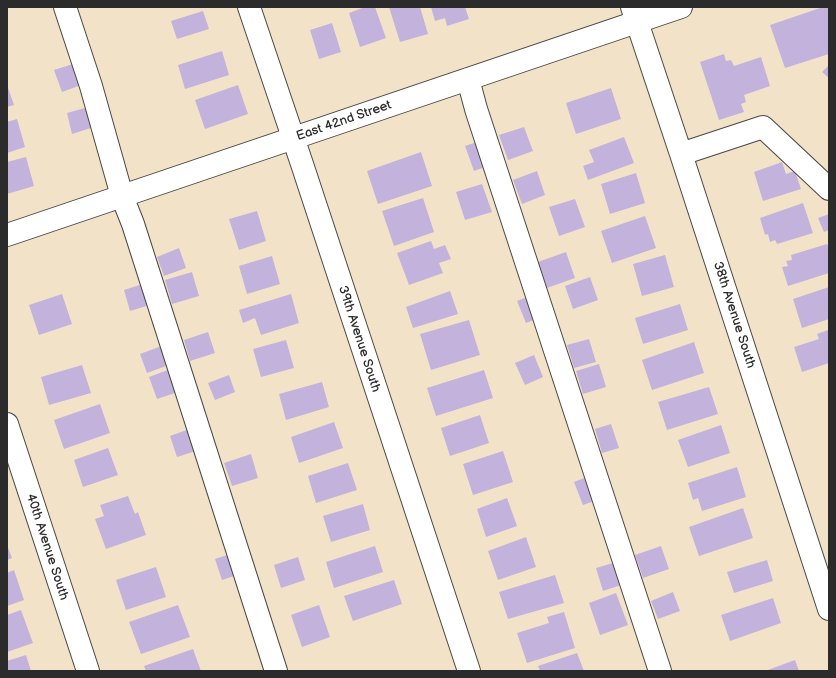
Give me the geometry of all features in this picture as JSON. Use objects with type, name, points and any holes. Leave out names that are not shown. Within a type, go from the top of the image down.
[{"type":"street","points":[[65,7],[91,86],[122,196],[276,671]]},
{"type":"street","name":"39th Avenue South","points":[[249,7],[469,671]]},
{"type":"street","name":"East 42nd Street","points":[[7,235],[468,79],[634,14],[681,7]]},
{"type":"street","name":"38th Avenue South","points":[[634,14],[829,609]]},
{"type":"street","points":[[468,79],[476,109],[660,671]]},
{"type":"street","points":[[681,154],[763,127],[829,189]]},
{"type":"street","name":"40th Avenue South","points":[[7,424],[88,671]]},
{"type":"building","points":[[365,7],[375,7],[386,38],[360,47],[349,13]]},
{"type":"building","points":[[389,7],[420,7],[428,34],[400,42]]},
{"type":"building","points":[[431,7],[465,7],[469,19],[447,26],[445,18],[435,21]]},
{"type":"building","points":[[823,7],[829,7],[829,54],[785,68],[770,25]]},
{"type":"building","points":[[203,11],[209,29],[177,39],[171,21]]},
{"type":"building","points":[[332,23],[341,52],[319,59],[310,30]]},
{"type":"building","points":[[222,51],[229,75],[185,89],[178,65]]},
{"type":"building","points":[[724,54],[726,61],[731,60],[734,66],[761,57],[770,86],[744,95],[746,102],[741,104],[744,112],[719,120],[700,62]]},
{"type":"building","points":[[76,63],[84,84],[62,92],[54,70]]},
{"type":"building","points":[[829,65],[829,78],[822,72]]},
{"type":"building","points":[[7,85],[14,105],[7,107]]},
{"type":"building","points":[[238,85],[248,114],[205,129],[195,100]]},
{"type":"building","points":[[611,88],[621,119],[576,134],[566,103]]},
{"type":"building","points":[[92,106],[97,126],[72,134],[67,113]]},
{"type":"building","points":[[17,119],[25,147],[7,153],[7,122]]},
{"type":"building","points":[[524,127],[533,151],[508,160],[499,135]]},
{"type":"building","points":[[624,137],[634,163],[588,180],[583,166],[594,162],[589,150]]},
{"type":"building","points":[[483,140],[491,165],[474,171],[465,146]]},
{"type":"building","points":[[421,152],[432,186],[378,204],[367,171]]},
{"type":"building","points":[[26,157],[34,186],[7,194],[7,162]]},
{"type":"building","points":[[782,162],[786,174],[795,171],[801,189],[763,201],[754,172]]},
{"type":"building","points":[[537,171],[545,195],[522,204],[513,180]]},
{"type":"building","points":[[636,173],[645,203],[610,214],[601,184]]},
{"type":"building","points":[[482,184],[492,212],[465,220],[456,192]]},
{"type":"building","points":[[423,198],[434,232],[394,246],[382,211]]},
{"type":"building","points":[[575,199],[585,227],[559,236],[549,207]]},
{"type":"building","points":[[803,203],[813,233],[777,244],[775,240],[770,242],[768,234],[765,235],[760,218]]},
{"type":"building","points":[[257,211],[266,241],[239,250],[229,219]]},
{"type":"building","points":[[829,214],[829,230],[824,232],[818,218]]},
{"type":"building","points":[[645,216],[656,248],[612,263],[601,231]]},
{"type":"building","points":[[431,241],[434,249],[445,245],[451,259],[439,263],[443,273],[409,285],[397,253]]},
{"type":"building","points":[[827,244],[829,249],[829,273],[788,286],[782,267],[788,266],[786,261],[792,260],[791,255]]},
{"type":"building","points":[[179,248],[186,268],[164,276],[157,257]]},
{"type":"building","points":[[566,252],[575,278],[547,288],[538,262]]},
{"type":"building","points":[[665,255],[674,287],[642,296],[633,264]]},
{"type":"building","points":[[272,256],[280,284],[247,294],[239,266]]},
{"type":"building","points":[[192,272],[199,296],[172,304],[165,280]]},
{"type":"building","points":[[590,277],[598,300],[573,309],[565,286]]},
{"type":"building","points":[[146,283],[153,304],[130,311],[124,290]]},
{"type":"building","points":[[829,287],[829,319],[802,328],[793,299]]},
{"type":"building","points":[[450,291],[458,314],[413,328],[406,307]]},
{"type":"building","points":[[62,294],[72,324],[39,335],[29,305]]},
{"type":"building","points":[[291,294],[299,323],[261,335],[255,318],[243,323],[239,310]]},
{"type":"building","points":[[532,295],[541,317],[526,323],[517,301]]},
{"type":"building","points":[[680,304],[688,330],[643,344],[635,318]]},
{"type":"building","points":[[469,320],[480,355],[431,370],[420,334]]},
{"type":"building","points":[[828,330],[829,363],[802,372],[794,347],[819,339],[817,334]]},
{"type":"building","points":[[208,332],[215,353],[190,361],[184,340]]},
{"type":"building","points":[[589,339],[596,362],[574,368],[567,345]]},
{"type":"building","points":[[286,340],[294,368],[261,377],[253,349]]},
{"type":"building","points":[[694,342],[704,373],[652,390],[642,360]]},
{"type":"building","points":[[167,344],[174,363],[147,373],[140,354]]},
{"type":"building","points":[[534,355],[543,377],[525,385],[515,363]]},
{"type":"building","points":[[599,364],[606,387],[583,394],[576,371]]},
{"type":"building","points":[[82,365],[91,393],[49,405],[41,377]]},
{"type":"building","points":[[176,367],[184,390],[157,399],[149,377]]},
{"type":"building","points":[[484,370],[493,398],[436,416],[427,388]]},
{"type":"building","points":[[229,375],[235,392],[215,400],[208,383]]},
{"type":"building","points":[[322,382],[329,407],[286,420],[279,394]]},
{"type":"building","points":[[709,387],[718,414],[667,430],[658,402]]},
{"type":"building","points":[[100,404],[110,433],[64,449],[54,420]]},
{"type":"building","points":[[480,415],[489,443],[450,456],[441,428]]},
{"type":"building","points":[[334,422],[343,448],[299,463],[291,437]]},
{"type":"building","points":[[611,424],[619,448],[602,453],[595,429]]},
{"type":"building","points":[[721,425],[730,453],[688,467],[678,440]]},
{"type":"building","points":[[195,427],[202,449],[177,457],[170,436]]},
{"type":"building","points":[[108,448],[118,475],[83,487],[74,460]]},
{"type":"building","points":[[503,451],[513,482],[473,495],[463,464]]},
{"type":"building","points":[[251,454],[258,478],[232,486],[224,463]]},
{"type":"building","points":[[348,463],[357,490],[316,503],[308,476]]},
{"type":"building","points":[[737,467],[746,497],[702,511],[698,498],[693,500],[688,483]]},
{"type":"building","points":[[592,475],[600,499],[583,505],[574,482]]},
{"type":"building","points":[[128,496],[135,514],[138,512],[146,535],[106,549],[95,519],[104,516],[100,505]]},
{"type":"building","points":[[507,498],[517,526],[486,537],[477,509]]},
{"type":"building","points":[[363,504],[370,530],[331,542],[323,516]]},
{"type":"building","points":[[743,508],[753,538],[699,556],[689,527]]},
{"type":"building","points":[[526,537],[536,567],[498,580],[488,551]]},
{"type":"building","points":[[7,545],[12,558],[7,560]]},
{"type":"building","points":[[375,546],[383,572],[334,588],[326,562]]},
{"type":"building","points":[[661,546],[669,569],[643,578],[635,555]]},
{"type":"building","points":[[236,552],[243,573],[222,580],[215,559]]},
{"type":"building","points":[[298,557],[305,580],[281,588],[274,565]]},
{"type":"building","points":[[767,560],[773,581],[734,593],[727,572]]},
{"type":"building","points":[[620,561],[627,583],[603,591],[596,568]]},
{"type":"building","points":[[156,567],[166,597],[126,610],[116,580]]},
{"type":"building","points":[[14,570],[24,600],[7,606],[7,573]]},
{"type":"building","points":[[555,575],[564,603],[508,619],[499,592]]},
{"type":"building","points":[[394,580],[402,604],[353,621],[344,596]]},
{"type":"building","points":[[673,592],[680,611],[658,619],[651,601]]},
{"type":"building","points":[[616,593],[628,625],[600,635],[589,603]]},
{"type":"building","points":[[773,598],[781,623],[730,641],[721,615]]},
{"type":"building","points":[[178,605],[190,637],[141,654],[129,622]]},
{"type":"building","points":[[319,605],[330,637],[302,647],[291,615]]},
{"type":"building","points":[[21,610],[33,643],[7,652],[7,615]]},
{"type":"building","points":[[564,612],[575,648],[527,663],[517,633],[549,623],[547,617]]},
{"type":"building","points":[[193,649],[201,671],[146,671],[144,666]]},
{"type":"building","points":[[577,653],[584,671],[540,671],[538,666]]},
{"type":"building","points":[[26,655],[31,671],[7,671],[7,661]]},
{"type":"building","points":[[795,660],[799,671],[765,671]]}]
